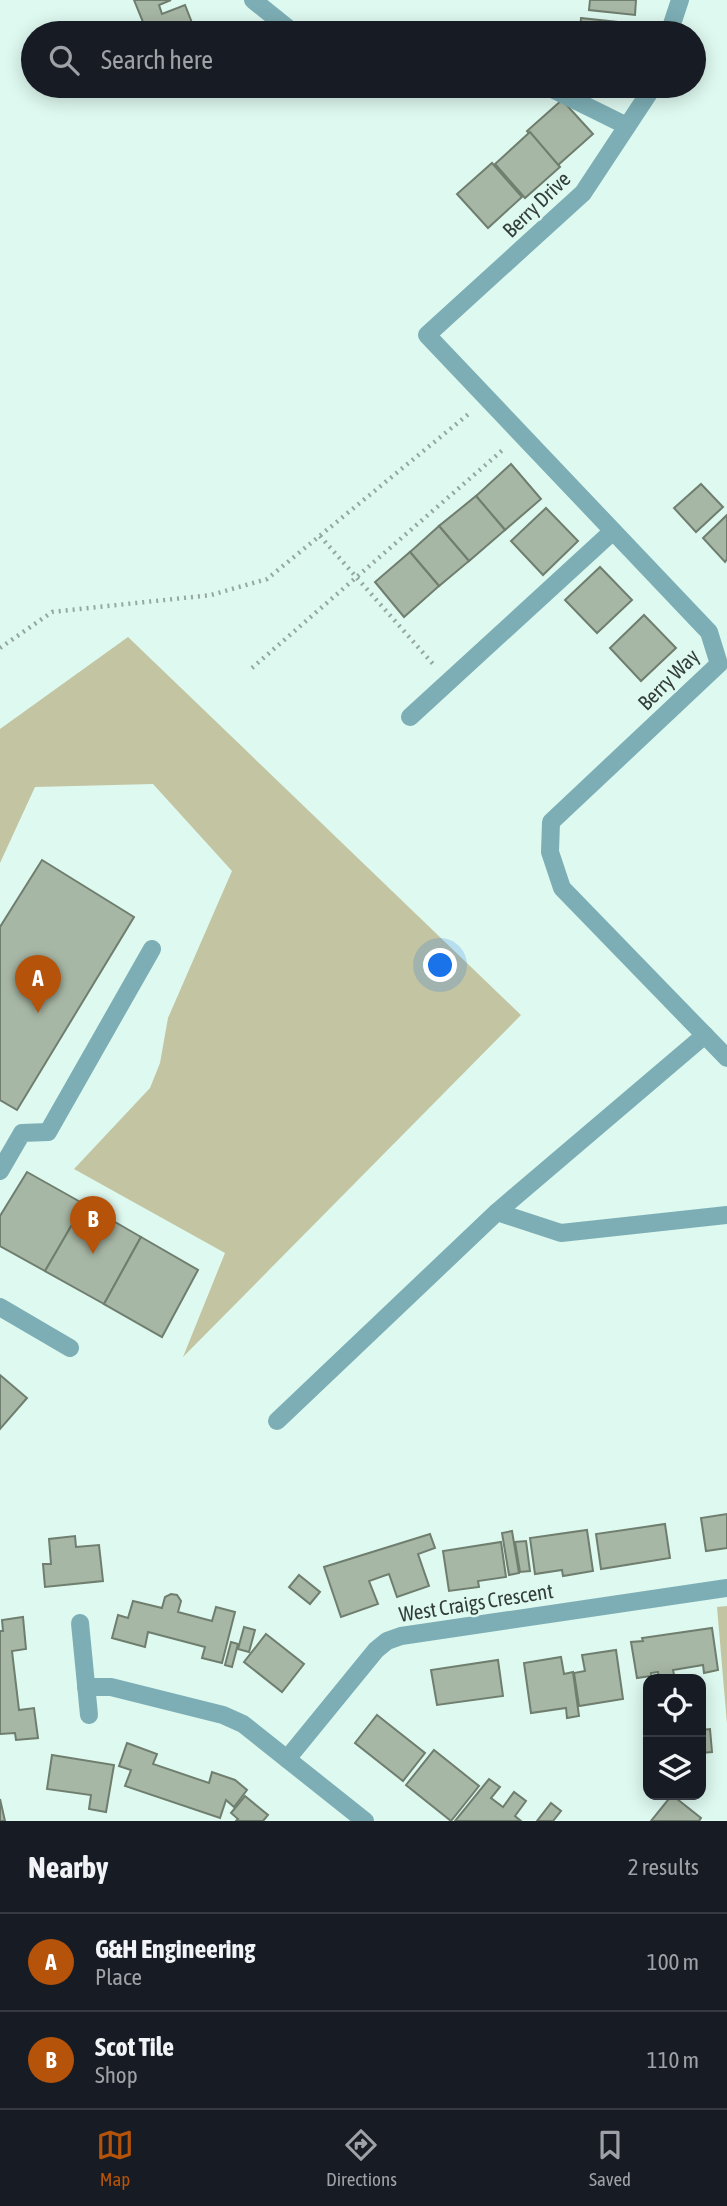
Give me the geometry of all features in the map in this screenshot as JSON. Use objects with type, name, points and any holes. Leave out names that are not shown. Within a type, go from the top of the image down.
[{"type":"street","points":[[253,0],[279,21]]},
{"type":"street","points":[[672,21],[680,0]]},
{"type":"street","points":[[570,98],[626,126]]},
{"type":"street","name":"Berry Drive","points":[[427,335],[583,192],[646,98]]},
{"type":"street","name":"Berry Way","points":[[427,335],[709,632],[719,664],[551,822],[550,852],[562,888],[727,1058]]},
{"type":"street","points":[[410,717],[613,531]]},
{"type":"street","points":[[0,1171],[22,1133],[48,1132],[152,949]]},
{"type":"street","points":[[277,1421],[497,1212],[705,1035]]},
{"type":"street","points":[[497,1212],[561,1233],[727,1215]]},
{"type":"street","points":[[0,1307],[71,1348]]},
{"type":"street","name":"West Craigs Crescent","points":[[287,1759],[376,1650],[387,1641],[401,1636],[727,1588]]},
{"type":"street","points":[[80,1623],[89,1716]]},
{"type":"street","points":[[86,1687],[111,1688],[223,1716],[243,1724],[365,1821]]},
{"type":"path","points":[[0,648],[52,612],[211,595],[267,579],[488,398]]},
{"type":"path","points":[[252,668],[521,434]]},
{"type":"path","points":[[320,536],[448,681]]},
{"type":"green space","points":[[128,637],[521,1015],[183,1357],[225,1253],[74,1169],[150,1088],[160,1063],[168,1018],[232,871],[153,784],[35,787],[0,863],[0,729]]},
{"type":"green space","points":[[727,1606],[727,1724],[717,1607]]},
{"type":"building","points":[[134,0],[171,0],[159,5],[162,14],[185,5],[191,21],[143,21]]},
{"type":"building","points":[[590,0],[636,0],[635,15],[589,10]]},
{"type":"building","points":[[581,18],[609,21],[581,21]]},
{"type":"building","points":[[562,100],[593,134],[558,165],[527,131]]},
{"type":"building","points":[[530,132],[560,167],[525,198],[495,164]]},
{"type":"building","points":[[492,163],[522,197],[488,228],[457,194]]},
{"type":"building","points":[[511,464],[541,499],[505,530],[476,496]]},
{"type":"building","points":[[701,484],[723,507],[696,532],[674,508]]},
{"type":"building","points":[[476,496],[505,530],[469,561],[439,526]]},
{"type":"building","points":[[546,508],[578,541],[543,575],[511,541]]},
{"type":"building","points":[[727,515],[727,559],[725,562],[703,538]]},
{"type":"building","points":[[439,526],[469,561],[439,586],[410,552]]},
{"type":"building","points":[[410,552],[439,586],[404,617],[375,582]]},
{"type":"building","points":[[600,567],[632,600],[597,633],[565,600]]},
{"type":"building","points":[[644,615],[676,648],[641,681],[610,648]]},
{"type":"building","points":[[42,860],[134,917],[17,1110],[0,1100],[0,927]]},
{"type":"building","points":[[27,1172],[84,1204],[45,1271],[0,1246],[0,1216]]},
{"type":"building","points":[[84,1204],[141,1237],[104,1304],[45,1271]]},
{"type":"building","points":[[141,1237],[198,1270],[162,1337],[104,1304]]},
{"type":"building","points":[[0,1375],[27,1398],[0,1429]]},
{"type":"building","points":[[727,1514],[727,1548],[706,1551],[701,1518]]},
{"type":"building","points":[[665,1524],[670,1558],[601,1569],[596,1534]]},
{"type":"building","points":[[587,1530],[593,1571],[563,1576],[562,1570],[535,1574],[530,1538]]},
{"type":"building","points":[[512,1531],[519,1573],[509,1575],[502,1533]]},
{"type":"building","points":[[430,1534],[435,1548],[418,1554],[429,1586],[397,1597],[389,1574],[369,1581],[378,1604],[341,1617],[324,1567]]},
{"type":"building","points":[[75,1536],[76,1547],[99,1545],[103,1581],[45,1587],[43,1564],[51,1564],[49,1539]]},
{"type":"building","points":[[526,1541],[530,1571],[520,1572],[515,1542]]},
{"type":"building","points":[[501,1542],[506,1577],[478,1581],[479,1587],[449,1591],[443,1551]]},
{"type":"building","points":[[299,1575],[320,1592],[310,1604],[289,1587]]},
{"type":"building","points":[[177,1595],[181,1601],[178,1612],[212,1621],[216,1607],[235,1612],[222,1663],[202,1658],[205,1647],[148,1632],[145,1647],[112,1638],[118,1615],[128,1618],[133,1601],[162,1608],[165,1597]]},
{"type":"building","points":[[23,1617],[26,1649],[12,1651],[19,1710],[34,1708],[38,1738],[16,1740],[15,1733],[0,1734],[0,1631],[3,1631],[2,1620]]},
{"type":"building","points":[[244,1627],[255,1630],[249,1652],[238,1649]]},
{"type":"building","points":[[712,1628],[718,1670],[704,1673],[703,1665],[673,1670],[674,1674],[658,1672],[643,1674],[643,1677],[637,1678],[631,1642],[643,1641],[642,1638]]},
{"type":"building","points":[[266,1634],[304,1664],[282,1692],[244,1662]]},
{"type":"building","points":[[231,1642],[238,1644],[232,1667],[225,1665]]},
{"type":"building","points":[[616,1650],[623,1699],[579,1706],[574,1673],[585,1671],[582,1655]]},
{"type":"building","points":[[561,1657],[564,1674],[573,1672],[579,1716],[567,1718],[566,1708],[531,1713],[524,1663]]},
{"type":"building","points":[[498,1660],[503,1696],[437,1705],[431,1670]]},
{"type":"building","points":[[377,1715],[425,1753],[403,1781],[355,1743]]},
{"type":"building","points":[[706,1729],[710,1729],[712,1752],[706,1753]]},
{"type":"building","points":[[127,1743],[157,1754],[153,1764],[209,1783],[212,1772],[235,1780],[247,1790],[234,1807],[226,1800],[220,1818],[125,1786],[131,1770],[119,1766]]},
{"type":"building","points":[[434,1750],[479,1786],[451,1821],[406,1785]]},
{"type":"building","points":[[52,1755],[114,1765],[106,1812],[89,1809],[91,1795],[47,1789]]},
{"type":"building","points":[[489,1779],[500,1787],[491,1798],[503,1807],[514,1792],[526,1801],[515,1816],[521,1821],[455,1821]]},
{"type":"building","points":[[245,1796],[268,1815],[263,1821],[236,1821],[238,1819],[231,1813]]},
{"type":"building","points":[[0,1799],[5,1821],[0,1821]]},
{"type":"building","points":[[668,1800],[678,1800],[701,1818],[699,1821],[651,1821]]},
{"type":"building","points":[[551,1803],[561,1811],[553,1821],[537,1821]]},
{"type":"place","name":"G&H Engineering","points":[[38,1013]]},
{"type":"place","name":"Scot Tile","points":[[93,1254]]}]
